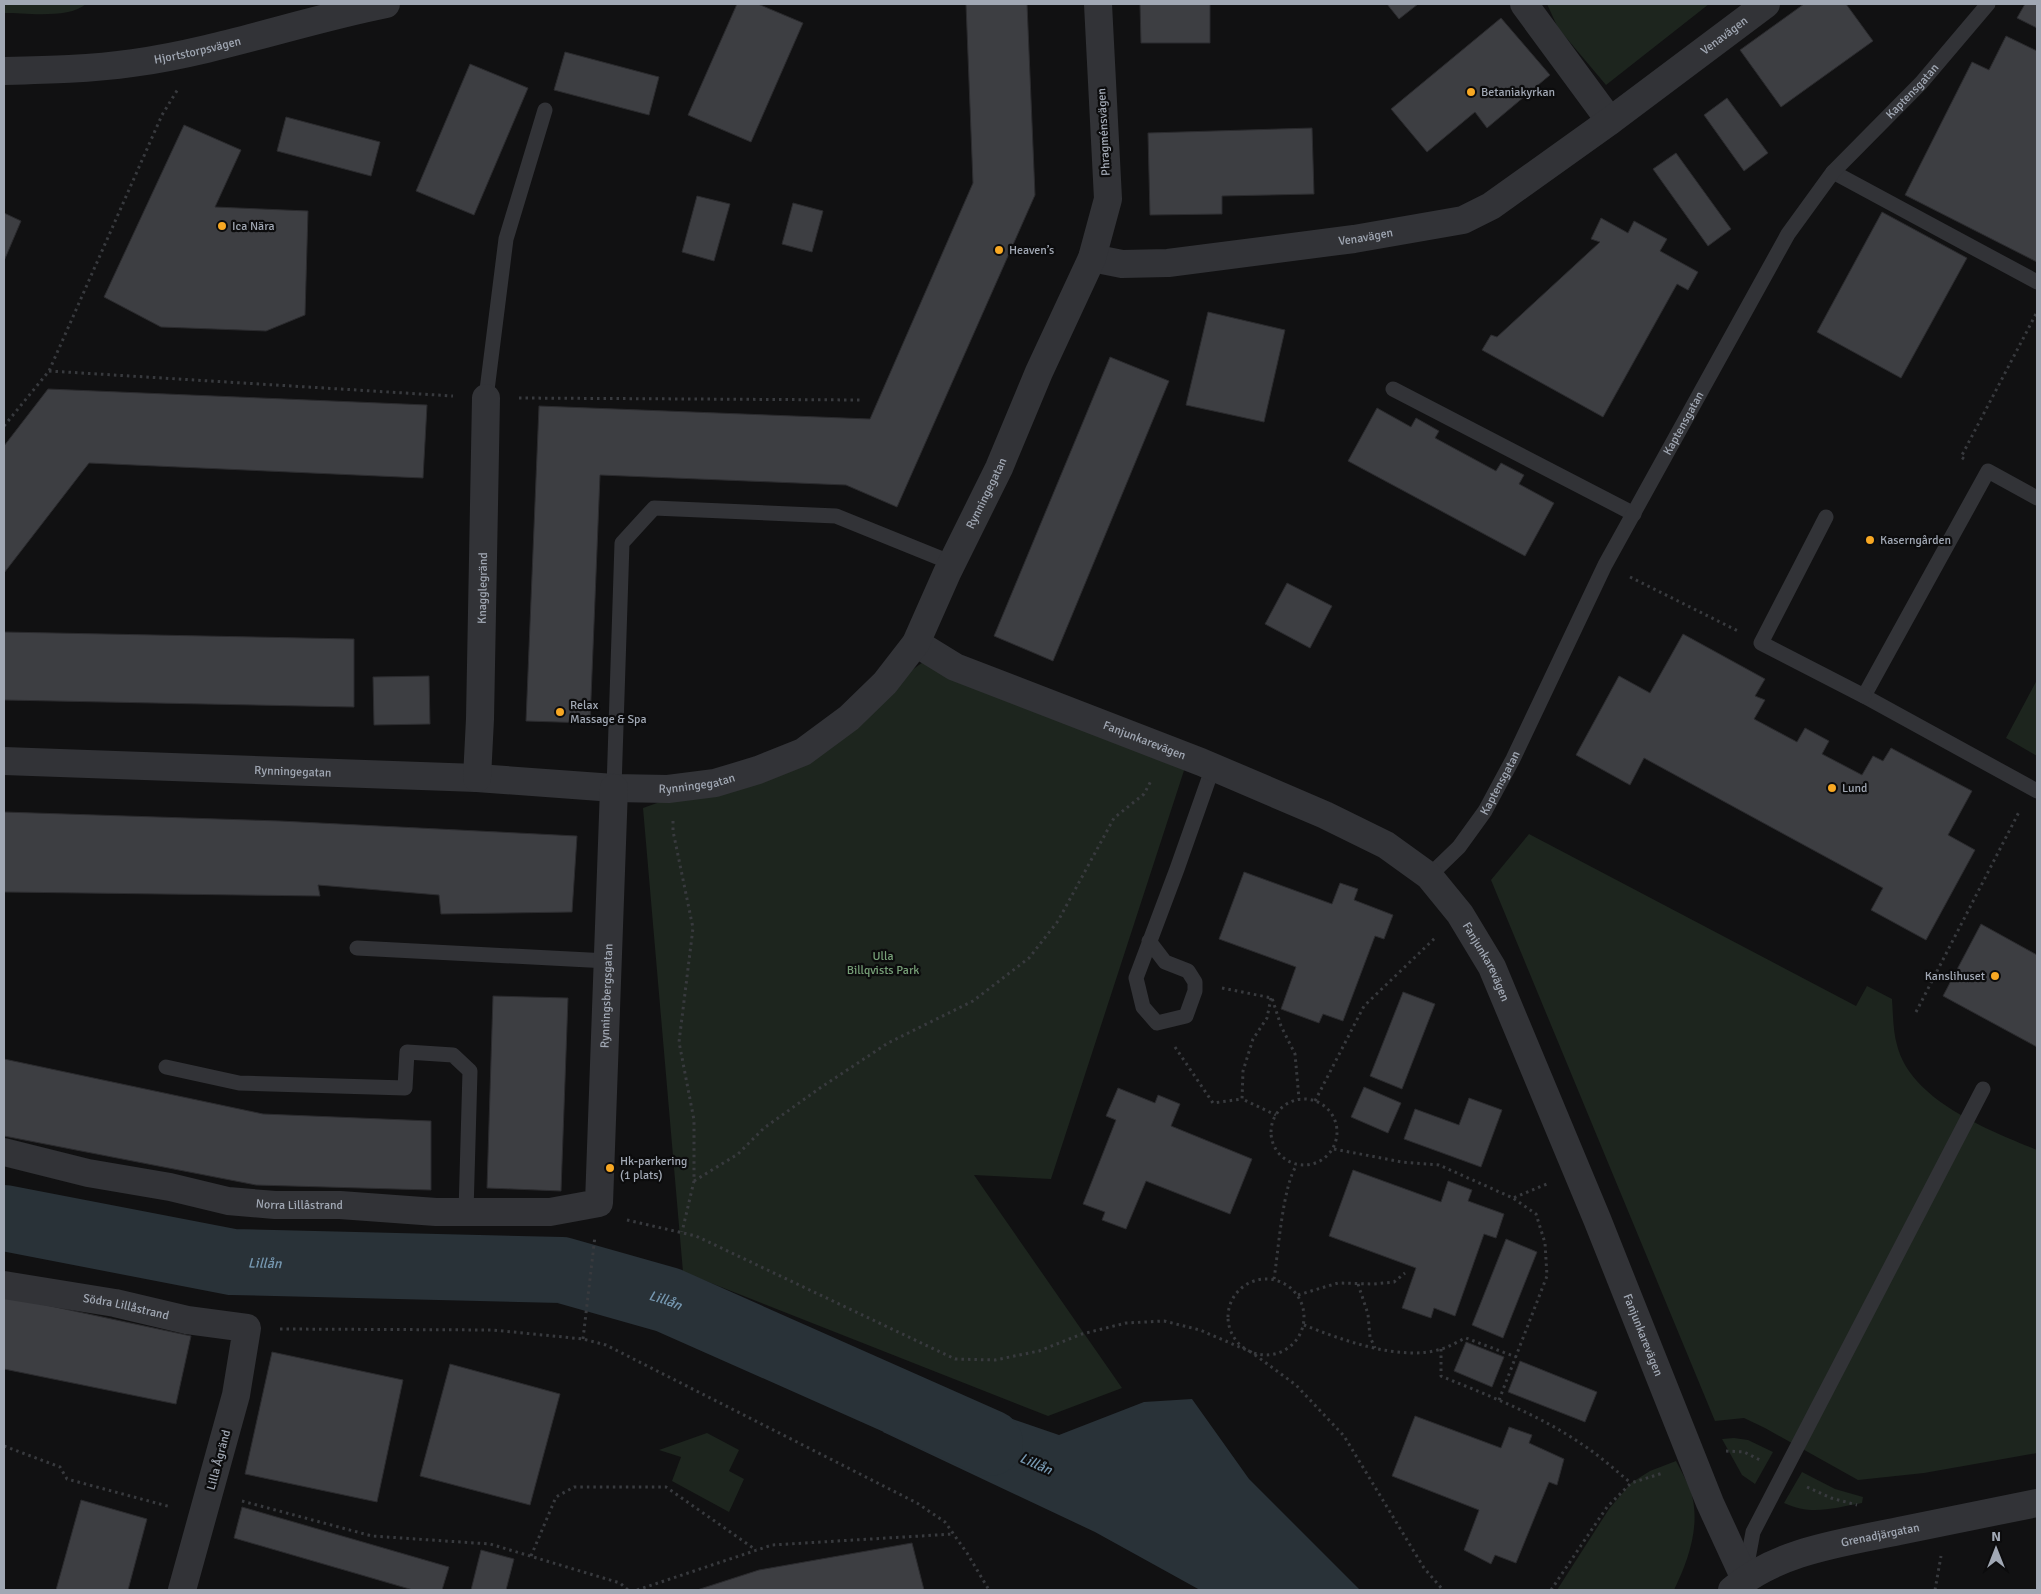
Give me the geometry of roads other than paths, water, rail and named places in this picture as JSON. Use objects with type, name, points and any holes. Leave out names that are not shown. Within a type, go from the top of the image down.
[{"type":"street","name":"Hjortstorpsvägen","points":[[4,71],[65,69],[134,63],[236,42],[348,12],[386,4]]},
{"type":"street","name":"Phragménsvägen","points":[[1092,258],[1108,199],[1098,4]]},
{"type":"street","points":[[1524,4],[1610,121]]},
{"type":"street","name":"Venavägen","points":[[1092,258],[1122,264],[1168,263],[1354,239],[1463,220],[1491,206],[1610,121],[1766,4]]},
{"type":"street","name":"Rynningegatan","points":[[4,760],[476,778],[614,788],[674,788],[715,783],[758,770],[803,752],[849,718],[885,683],[916,643],[952,563],[999,468],[1039,372],[1092,258]]},
{"type":"street","name":"Knagglegränd","points":[[476,778],[480,710],[486,398]]},
{"type":"street","name":"Fanjunkarevägen","points":[[916,643],[955,667],[1212,767],[1325,815],[1386,845],[1429,876],[1460,914],[1492,967],[1577,1171],[1707,1495],[1738,1585]]},
{"type":"street","name":"Rynningsbergsgatan","points":[[599,1203],[614,788]]},
{"type":"street","name":"Norra Lillåstrand","points":[[4,1152],[88,1172],[170,1187],[228,1201],[275,1205],[340,1205],[436,1212],[550,1212],[599,1203]]},
{"type":"street","name":"Södra Lillåstrand","points":[[4,1284],[115,1303],[188,1320],[247,1328]]},
{"type":"street","name":"Lilla Ågränd","points":[[182,1590],[236,1395],[247,1328]]},
{"type":"street","name":"Grenadjärgatan","points":[[1738,1585],[1785,1559],[1837,1544],[2037,1503]]},
{"type":"lane","name":"Kaptensgatan","points":[[1429,876],[1460,847],[1485,811],[1513,759],[1605,565],[1788,234],[1833,172],[1921,83],[1988,4]]},
{"type":"lane","points":[[486,398],[506,239],[545,110]]},
{"type":"lane","points":[[1833,172],[2037,282]]},
{"type":"lane","points":[[1393,388],[1634,514]]},
{"type":"lane","points":[[1864,696],[1988,471],[2037,498]]},
{"type":"lane","points":[[614,788],[622,543],[654,508],[836,516],[952,563]]},
{"type":"lane","points":[[1826,517],[1761,643],[1864,696],[2037,791]]},
{"type":"lane","points":[[1149,941],[1165,962],[1188,971],[1195,982],[1195,991],[1186,1016],[1157,1023],[1144,1007],[1136,978],[1149,941],[1177,869],[1212,767]]},
{"type":"lane","points":[[357,948],[608,961]]},
{"type":"lane","points":[[166,1067],[239,1083],[405,1088],[407,1052],[453,1055],[470,1071],[466,1212]]},
{"type":"lane","points":[[1738,1585],[1753,1532],[1983,1089]]},
{"type":"water","points":[[1192,1399],[1249,1479],[1360,1590],[1200,1590],[1095,1532],[883,1432],[907,1403],[968,1418],[998,1414],[1059,1435],[1144,1402]]},
{"type":"waterway","name":"Lillån","points":[[4,1218],[232,1262],[562,1270],[668,1300],[990,1443]]},
{"type":"place","name":"Betaniakyrkan","points":[[1471,92]]},
{"type":"place","name":"Ica Nära","points":[[222,226]]},
{"type":"place","name":"Heaven’s","points":[[999,250]]},
{"type":"place","name":"Kaserngården","points":[[1870,540]]},
{"type":"place","name":"Relax Massage & Spa","points":[[560,712]]},
{"type":"place","name":"Lund","points":[[1832,788]]},
{"type":"place","name":"Kanslihuset","points":[[1995,976]]},
{"type":"place","name":"Hk-parkering (1 plats)","points":[[610,1168]]},
{"type":"park label","name":"Ulla Billqvists Park","points":[[883,963]]}]
